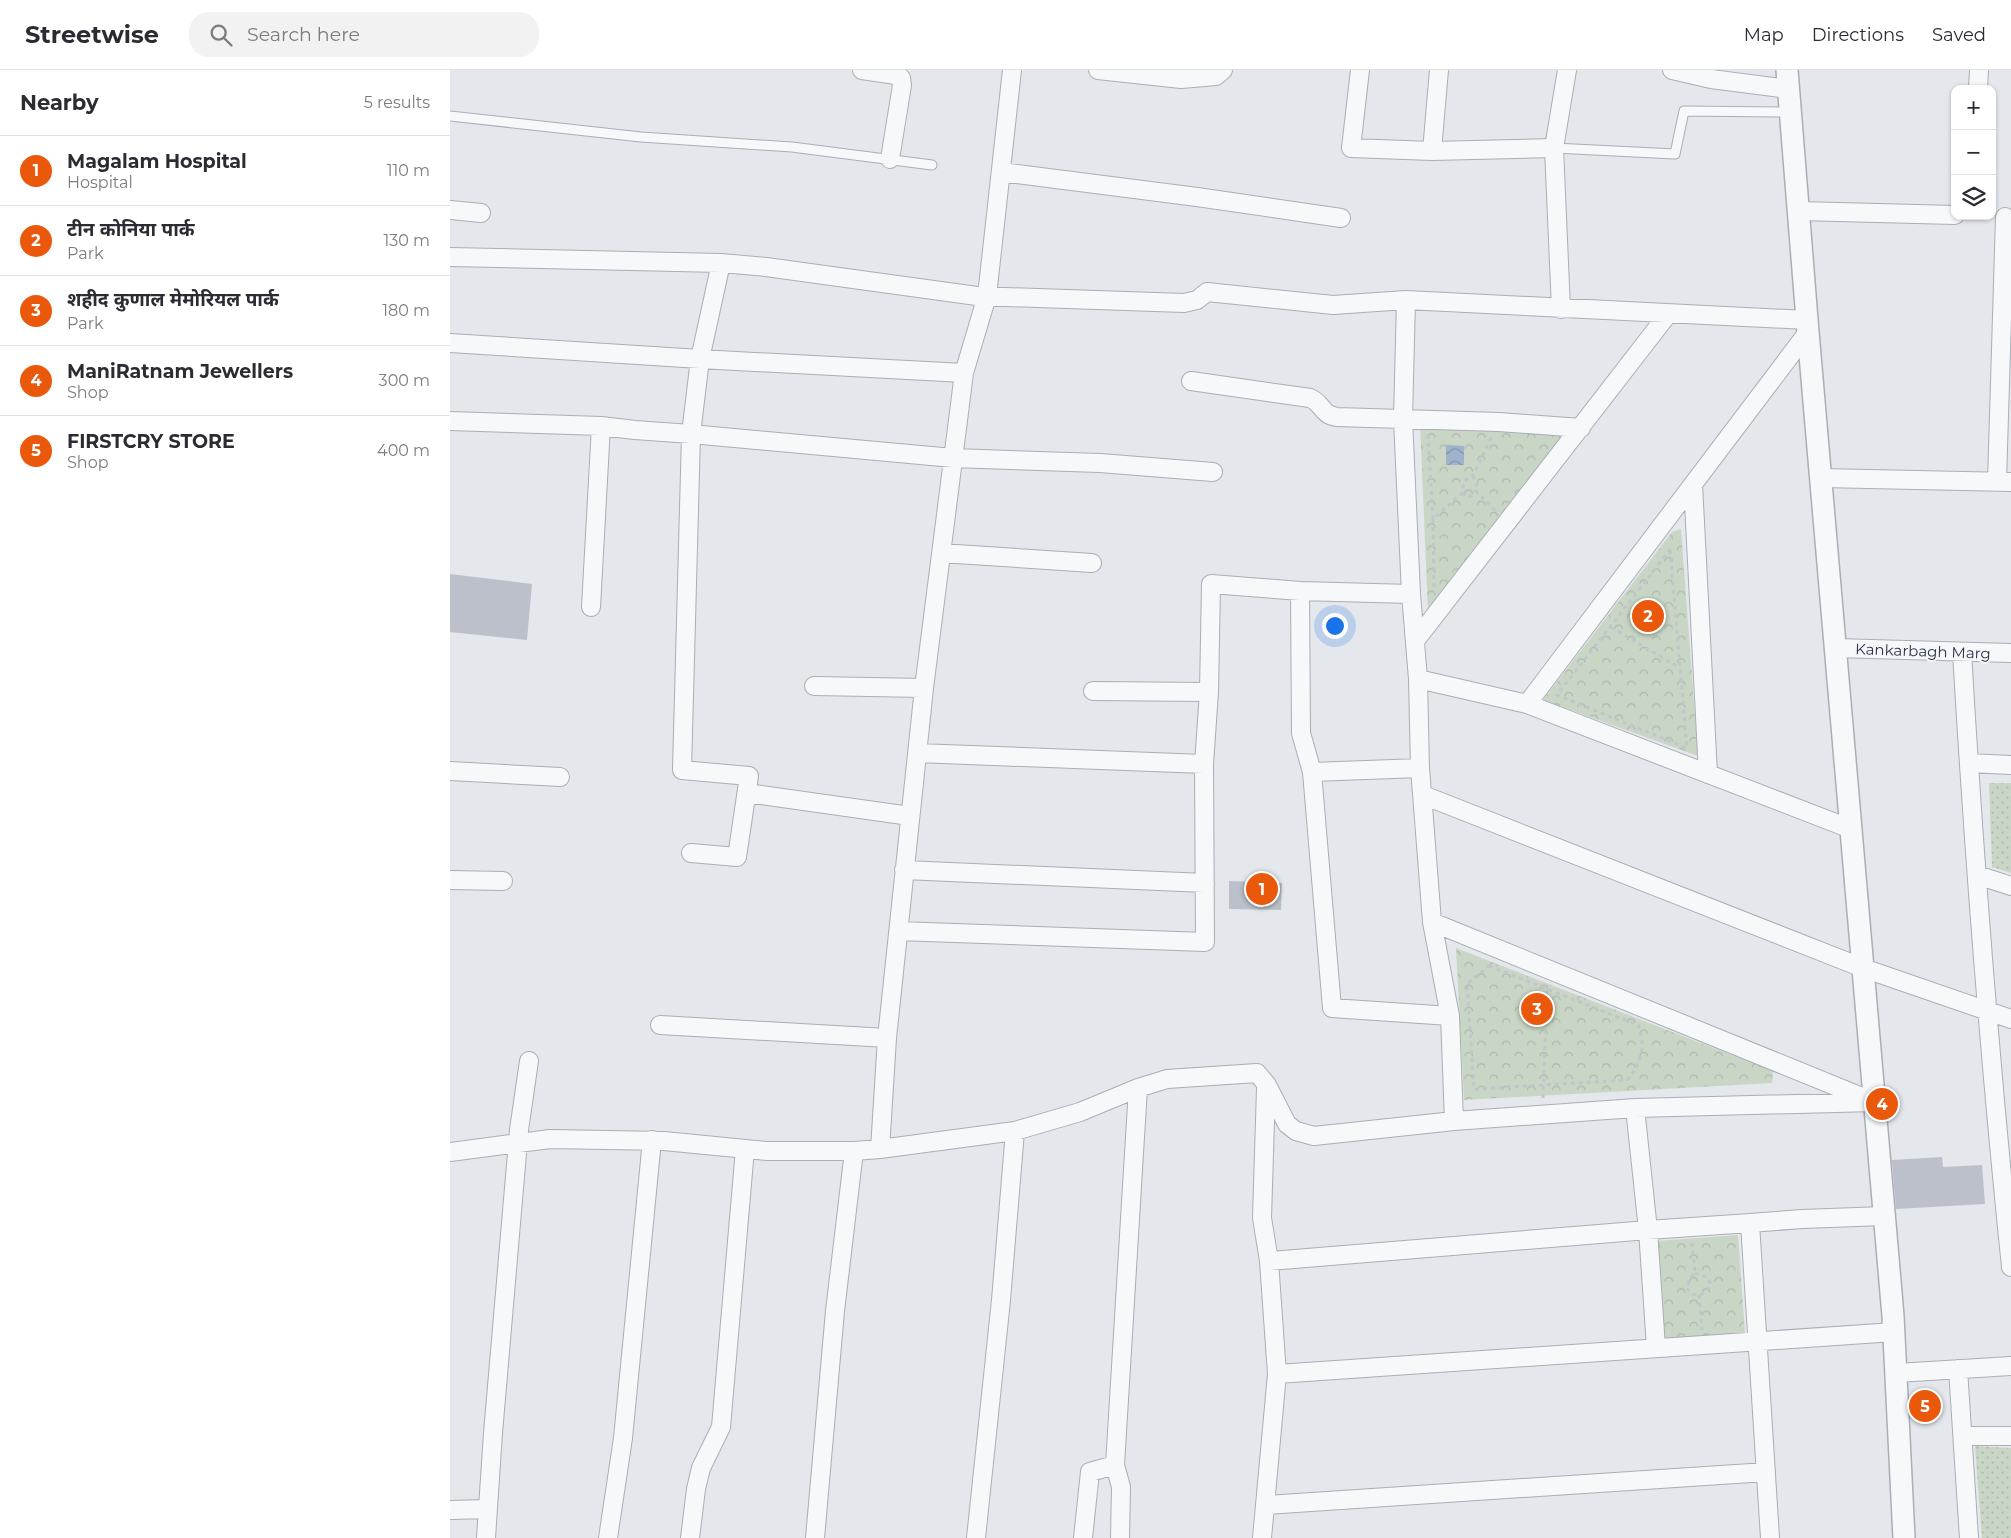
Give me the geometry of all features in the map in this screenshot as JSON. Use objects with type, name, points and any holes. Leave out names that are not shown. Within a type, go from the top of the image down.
[{"type":"street","points":[[862,70],[901,78],[902,85],[890,159]]},
{"type":"street","points":[[880,1149],[898,931],[924,688],[964,373],[987,296],[1012,70]]},
{"type":"street","points":[[1098,70],[1181,79],[1216,76],[1223,70]]},
{"type":"street","points":[[1360,70],[1351,148],[1432,152],[1554,148]]},
{"type":"street","points":[[1432,152],[1438,70]]},
{"type":"street","points":[[1561,309],[1554,148],[1567,70]]},
{"type":"street","points":[[1672,70],[1711,79],[1788,80],[1807,326],[1894,1332],[1904,1538]]},
{"type":"street","points":[[1978,85],[1979,70]]},
{"type":"street","points":[[1001,172],[1197,197],[1341,218]]},
{"type":"street","points":[[450,210],[481,213]]},
{"type":"street","points":[[1799,211],[1951,215]]},
{"type":"street","points":[[1821,478],[2004,482],[2003,217]]},
{"type":"street","points":[[450,257],[721,263],[766,267],[987,296],[1184,304],[1197,300],[1207,292],[1334,304],[1406,300],[1668,314],[1807,326]]},
{"type":"street","points":[[691,853],[737,857],[748,793],[749,776],[682,770],[691,434],[700,359],[721,263]]},
{"type":"street","points":[[1406,300],[1403,419],[1411,594],[1418,679],[1420,768],[1432,922],[1450,1016],[1454,1121]]},
{"type":"street","points":[[1415,641],[1668,314]]},
{"type":"street","points":[[1527,704],[1693,484],[1807,326]]},
{"type":"street","points":[[450,343],[964,373]]},
{"type":"street","points":[[1191,381],[1310,398],[1316,400],[1325,414],[1330,416],[1498,422],[1581,428]]},
{"type":"street","points":[[450,421],[601,426],[953,458],[1100,463],[1213,472]]},
{"type":"street","points":[[591,607],[601,426]]},
{"type":"street","points":[[1693,484],[1708,774]]},
{"type":"street","points":[[941,553],[1092,563]]},
{"type":"street","points":[[898,931],[1204,942],[1204,764],[1209,692],[1211,584],[1300,591],[1411,594]]},
{"type":"street","points":[[1300,591],[1301,733],[1312,772],[1332,1008],[1450,1016]]},
{"type":"street","name":"Kankarbagh Marg","points":[[1836,648],[2011,653]]},
{"type":"street","points":[[1962,652],[1968,763],[1987,1009],[2005,1152],[2011,1267]]},
{"type":"street","points":[[1418,679],[1527,704],[1851,828]]},
{"type":"street","points":[[814,686],[924,688]]},
{"type":"street","points":[[1093,691],[1209,692]]},
{"type":"street","points":[[917,753],[1204,764]]},
{"type":"street","points":[[1968,763],[2011,766]]},
{"type":"street","points":[[1312,772],[1420,768]]},
{"type":"street","points":[[450,771],[560,777]]},
{"type":"street","points":[[748,793],[910,816]]},
{"type":"street","points":[[1423,795],[1863,968],[1987,1009],[2011,1019]]},
{"type":"street","points":[[904,870],[1204,883]]},
{"type":"street","points":[[1977,874],[2011,886]]},
{"type":"street","points":[[450,880],[503,881]]},
{"type":"street","points":[[1432,922],[1874,1102]]},
{"type":"street","points":[[660,1025],[888,1038]]},
{"type":"street","points":[[486,1538],[493,1433],[520,1119],[529,1061]]},
{"type":"street","points":[[450,1152],[550,1139],[652,1140],[767,1151],[854,1151],[880,1149],[1016,1131],[1080,1112],[1138,1088],[1167,1079],[1257,1073],[1266,1085],[1287,1124],[1296,1131],[1314,1136],[1454,1121],[1635,1108],[1874,1102]]},
{"type":"street","points":[[1262,1538],[1277,1374],[1269,1261],[1262,1218],[1266,1085]]},
{"type":"street","points":[[1120,1538],[1121,1487],[1115,1464],[1138,1088]]},
{"type":"street","points":[[1635,1108],[1648,1230],[1656,1348]]},
{"type":"street","points":[[976,1538],[1001,1300],[1016,1131]]},
{"type":"street","points":[[608,1538],[623,1438],[652,1140]]},
{"type":"street","points":[[690,1538],[696,1489],[701,1468],[721,1427],[744,1149]]},
{"type":"street","points":[[815,1538],[835,1311],[854,1151]]},
{"type":"street","points":[[1269,1261],[1648,1230],[1802,1219],[1884,1216]]},
{"type":"street","points":[[1750,1223],[1770,1538]]},
{"type":"street","points":[[1277,1374],[1894,1332]]},
{"type":"street","points":[[1897,1373],[2011,1366]]},
{"type":"street","points":[[1958,1369],[1964,1436],[1969,1538]]},
{"type":"street","points":[[1964,1436],[2011,1436]]},
{"type":"street","points":[[1083,1538],[1090,1472],[1115,1464]]},
{"type":"street","points":[[1265,1505],[1766,1472]]},
{"type":"street","points":[[450,1510],[488,1510]]},
{"type":"lane","points":[[1554,148],[1675,154],[1684,111],[1791,112]]},
{"type":"lane","points":[[450,116],[641,137],[792,147],[932,165]]},
{"type":"path","points":[[1427,431],[1433,520],[1434,589],[1442,582]]},
{"type":"path","points":[[1433,520],[1462,493],[1464,481],[1473,476],[1491,436],[1482,436]]},
{"type":"path","points":[[1462,493],[1466,497],[1471,496],[1476,490],[1477,484],[1473,476]]},
{"type":"path","points":[[1476,490],[1496,511]]},
{"type":"path","points":[[1490,519],[1502,503]]},
{"type":"path","points":[[1670,550],[1680,668],[1687,748],[1557,695],[1670,550]]},
{"type":"path","points":[[1610,627],[1680,668]]},
{"type":"path","points":[[1489,966],[1638,1025],[1642,1036],[1642,1050],[1637,1068],[1626,1080],[1543,1085],[1474,1089],[1467,984],[1489,966]]},
{"type":"path","points":[[1544,1116],[1543,1085],[1547,989]]},
{"type":"path","points":[[1690,1227],[1695,1273]]},
{"type":"path","points":[[1695,1273],[1706,1277],[1711,1284],[1706,1293],[1692,1294],[1687,1288],[1690,1278],[1695,1273]]},
{"type":"path","points":[[1699,1295],[1704,1345]]},
{"type":"green space","points":[[1420,423],[1563,434],[1432,613],[1428,612]]},
{"type":"green space","points":[[1681,529],[1698,756],[1543,700],[1672,532]]},
{"type":"green space","points":[[1989,783],[2011,783],[2011,873],[1992,867]]},
{"type":"green space","points":[[1456,948],[1773,1071],[1772,1083],[1464,1100]]},
{"type":"green space","points":[[1738,1235],[1745,1333],[1663,1339],[1656,1241]]},
{"type":"green space","points":[[1975,1446],[2011,1448],[2011,1538],[1982,1538]]},
{"type":"water","points":[[1446,445],[1464,446],[1464,465],[1446,465]]},
{"type":"building","points":[[450,574],[532,584],[527,640],[450,632]]},
{"type":"building","points":[[1229,881],[1282,883],[1281,910],[1229,909]]},
{"type":"building","points":[[1942,1157],[1943,1167],[1982,1165],[1985,1204],[1896,1209],[1892,1160]]},
{"type":"place","name":"टीन कोनिया पार्क","points":[[1648,616]]},
{"type":"place","name":"Magalam Hospital","points":[[1262,889]]},
{"type":"place","name":"शहीद कुणाल मेमोरियल पार्क","points":[[1537,1009]]},
{"type":"place","name":"ManiRatnam Jewellers","points":[[1882,1104]]},
{"type":"place","name":"FIRSTCRY STORE","points":[[1925,1406]]}]
